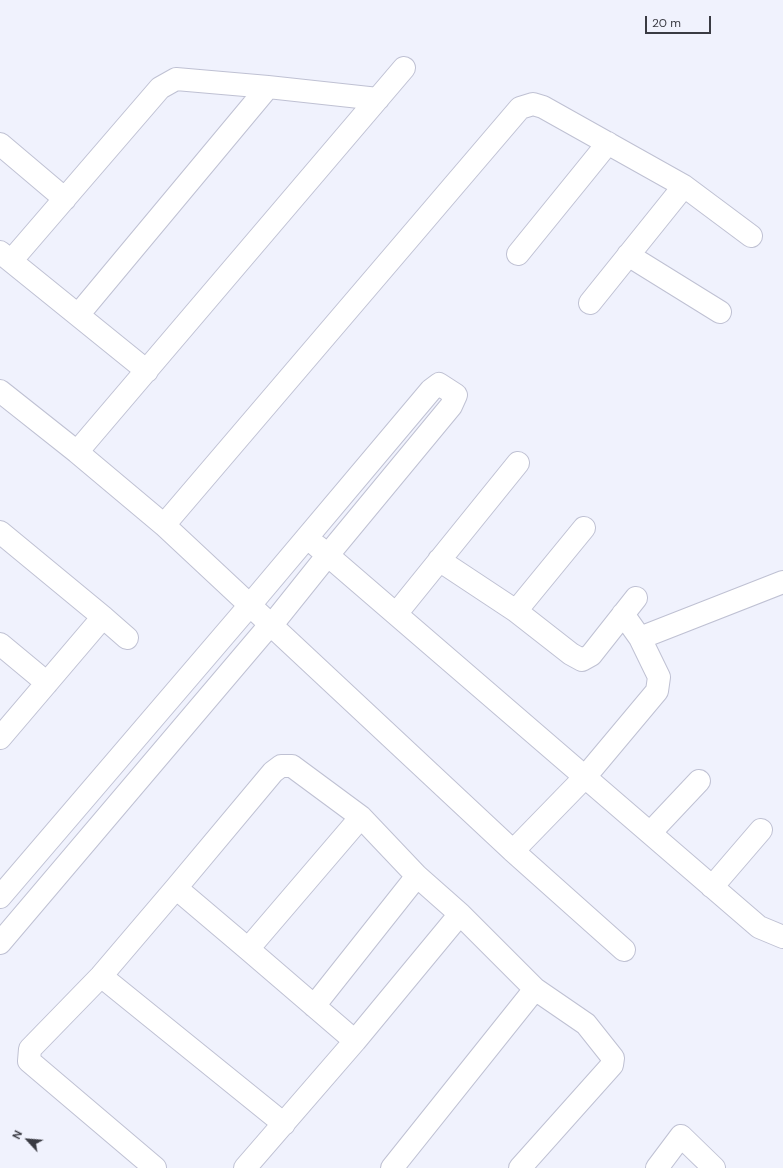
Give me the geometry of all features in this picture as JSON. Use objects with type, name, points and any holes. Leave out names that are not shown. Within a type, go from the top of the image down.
[{"type":"street","points":[[77,452],[404,68]]},
{"type":"street","points":[[147,371],[6,256],[65,199],[160,88],[176,78],[378,99]]},
{"type":"street","points":[[78,315],[268,87]]},
{"type":"street","points":[[164,525],[520,108],[533,104],[543,107],[608,143],[684,186],[751,236]]},
{"type":"street","points":[[518,254],[608,143]]},
{"type":"street","points":[[0,144],[65,199]]},
{"type":"street","points":[[590,303],[684,186]]},
{"type":"street","points":[[628,255],[720,312]]},
{"type":"street","points":[[0,897],[250,605],[431,390],[439,384],[456,395],[451,406],[271,626],[258,639],[0,942]]},
{"type":"street","points":[[0,391],[77,452],[164,525],[513,851],[624,950]]},
{"type":"street","points":[[396,614],[518,463]]},
{"type":"street","points":[[516,611],[584,528]]},
{"type":"street","points":[[0,532],[127,638]]},
{"type":"street","points":[[307,537],[327,556],[759,927],[783,937]]},
{"type":"street","points":[[439,560],[516,611],[571,654],[582,660],[591,655],[630,606],[640,638],[659,677],[657,691],[584,777],[513,851]]},
{"type":"street","points":[[640,638],[783,582]]},
{"type":"street","points":[[0,738],[103,617]]},
{"type":"street","points":[[0,644],[47,683]]},
{"type":"street","points":[[155,1168],[29,1061],[30,1049],[101,976],[272,772],[281,766],[292,766],[361,816],[417,876],[460,914],[535,989],[586,1024],[613,1058],[612,1065],[520,1168]]},
{"type":"street","points":[[650,833],[699,781]]},
{"type":"street","points":[[248,948],[361,816]]},
{"type":"street","points":[[712,887],[761,830]]},
{"type":"street","points":[[314,1006],[417,876]]},
{"type":"street","points":[[176,888],[355,1041]]},
{"type":"street","points":[[245,1168],[355,1041],[460,914]]},
{"type":"street","points":[[101,976],[284,1124]]},
{"type":"street","points":[[392,1168],[535,989]]},
{"type":"street","points":[[656,1168],[681,1136],[714,1168]]}]
